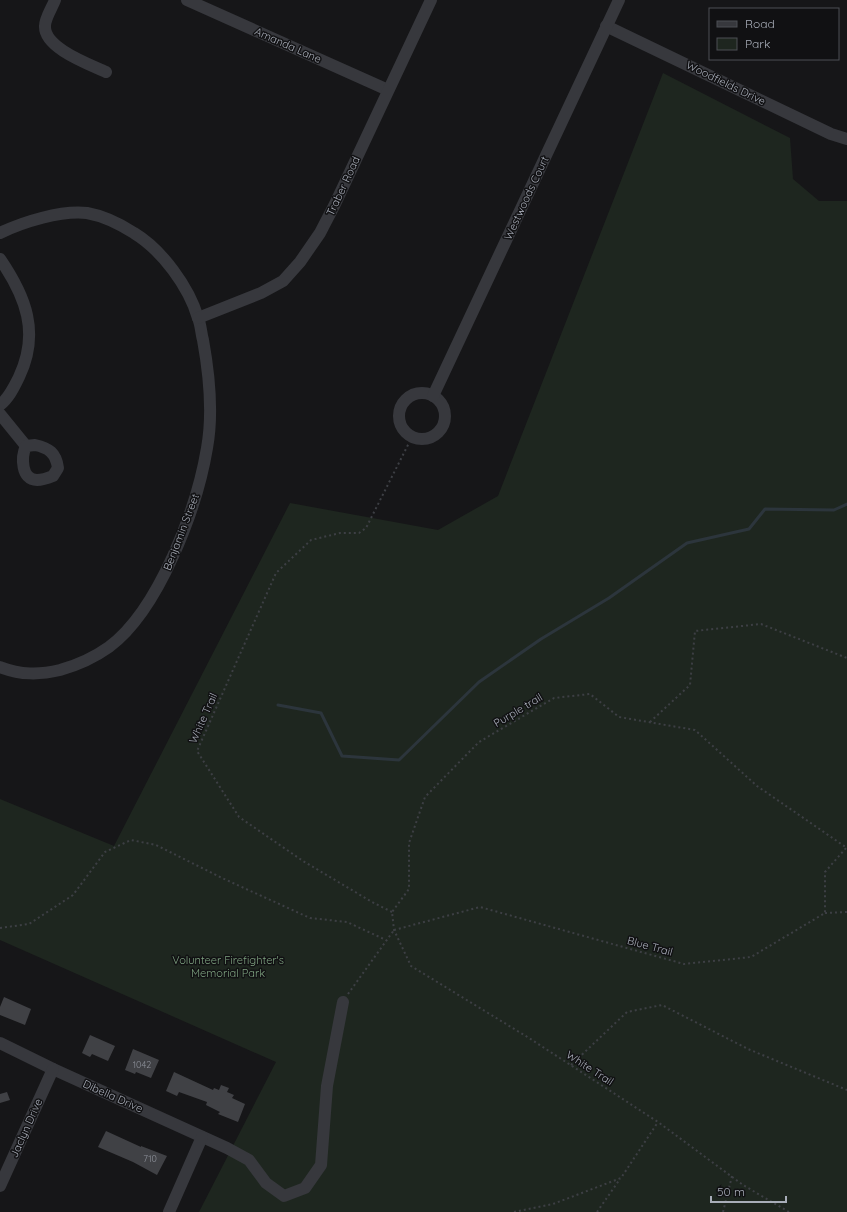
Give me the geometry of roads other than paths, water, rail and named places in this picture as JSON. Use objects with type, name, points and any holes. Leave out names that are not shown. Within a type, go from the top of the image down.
[{"type":"street","points":[[55,0],[45,24],[45,30],[48,38],[64,52],[106,72]]},
{"type":"street","name":"Amanda Lane","points":[[188,0],[388,90]]},
{"type":"street","name":"Traber Road","points":[[198,318],[262,293],[283,281],[300,262],[320,233],[335,204],[431,0]]},
{"type":"street","name":"Westwoods Court","points":[[433,396],[619,0]]},
{"type":"street","name":"Woodfields Drive","points":[[606,26],[831,134],[847,139]]},
{"type":"street","name":"Benjamin Street","points":[[0,233],[18,225],[45,217],[81,213],[103,217],[146,240],[161,256],[182,286],[198,318],[207,361],[210,403],[207,447],[193,503],[167,569],[153,595],[133,624],[111,646],[71,667],[48,673],[32,674],[23,674],[0,667]]},
{"type":"street","points":[[0,259],[16,286],[25,306],[29,322],[29,348],[23,368],[12,392],[0,405]]},
{"type":"street","points":[[419,393],[426,393],[433,396],[439,400],[444,407],[445,415],[443,427],[435,436],[427,439],[412,437],[401,427],[399,413],[401,406],[406,400],[419,393]]},
{"type":"street","points":[[0,414],[26,446]]},
{"type":"street","name":"Dibella Drive","points":[[0,1043],[53,1069],[227,1148],[249,1160],[266,1183],[284,1196],[305,1188],[321,1165],[327,1086],[343,1002]]},
{"type":"street","name":"Jaclyn Drive","points":[[0,1186],[53,1069]]},
{"type":"street","points":[[169,1212],[202,1137]]},
{"type":"waterway","points":[[278,705],[321,713],[342,756],[399,760],[479,682],[541,639],[609,598],[687,543],[749,529],[765,509],[834,510],[847,504]]},
{"type":"park label","name":"Volunteer Firefighter's Memorial Park","points":[[228,966]]}]
